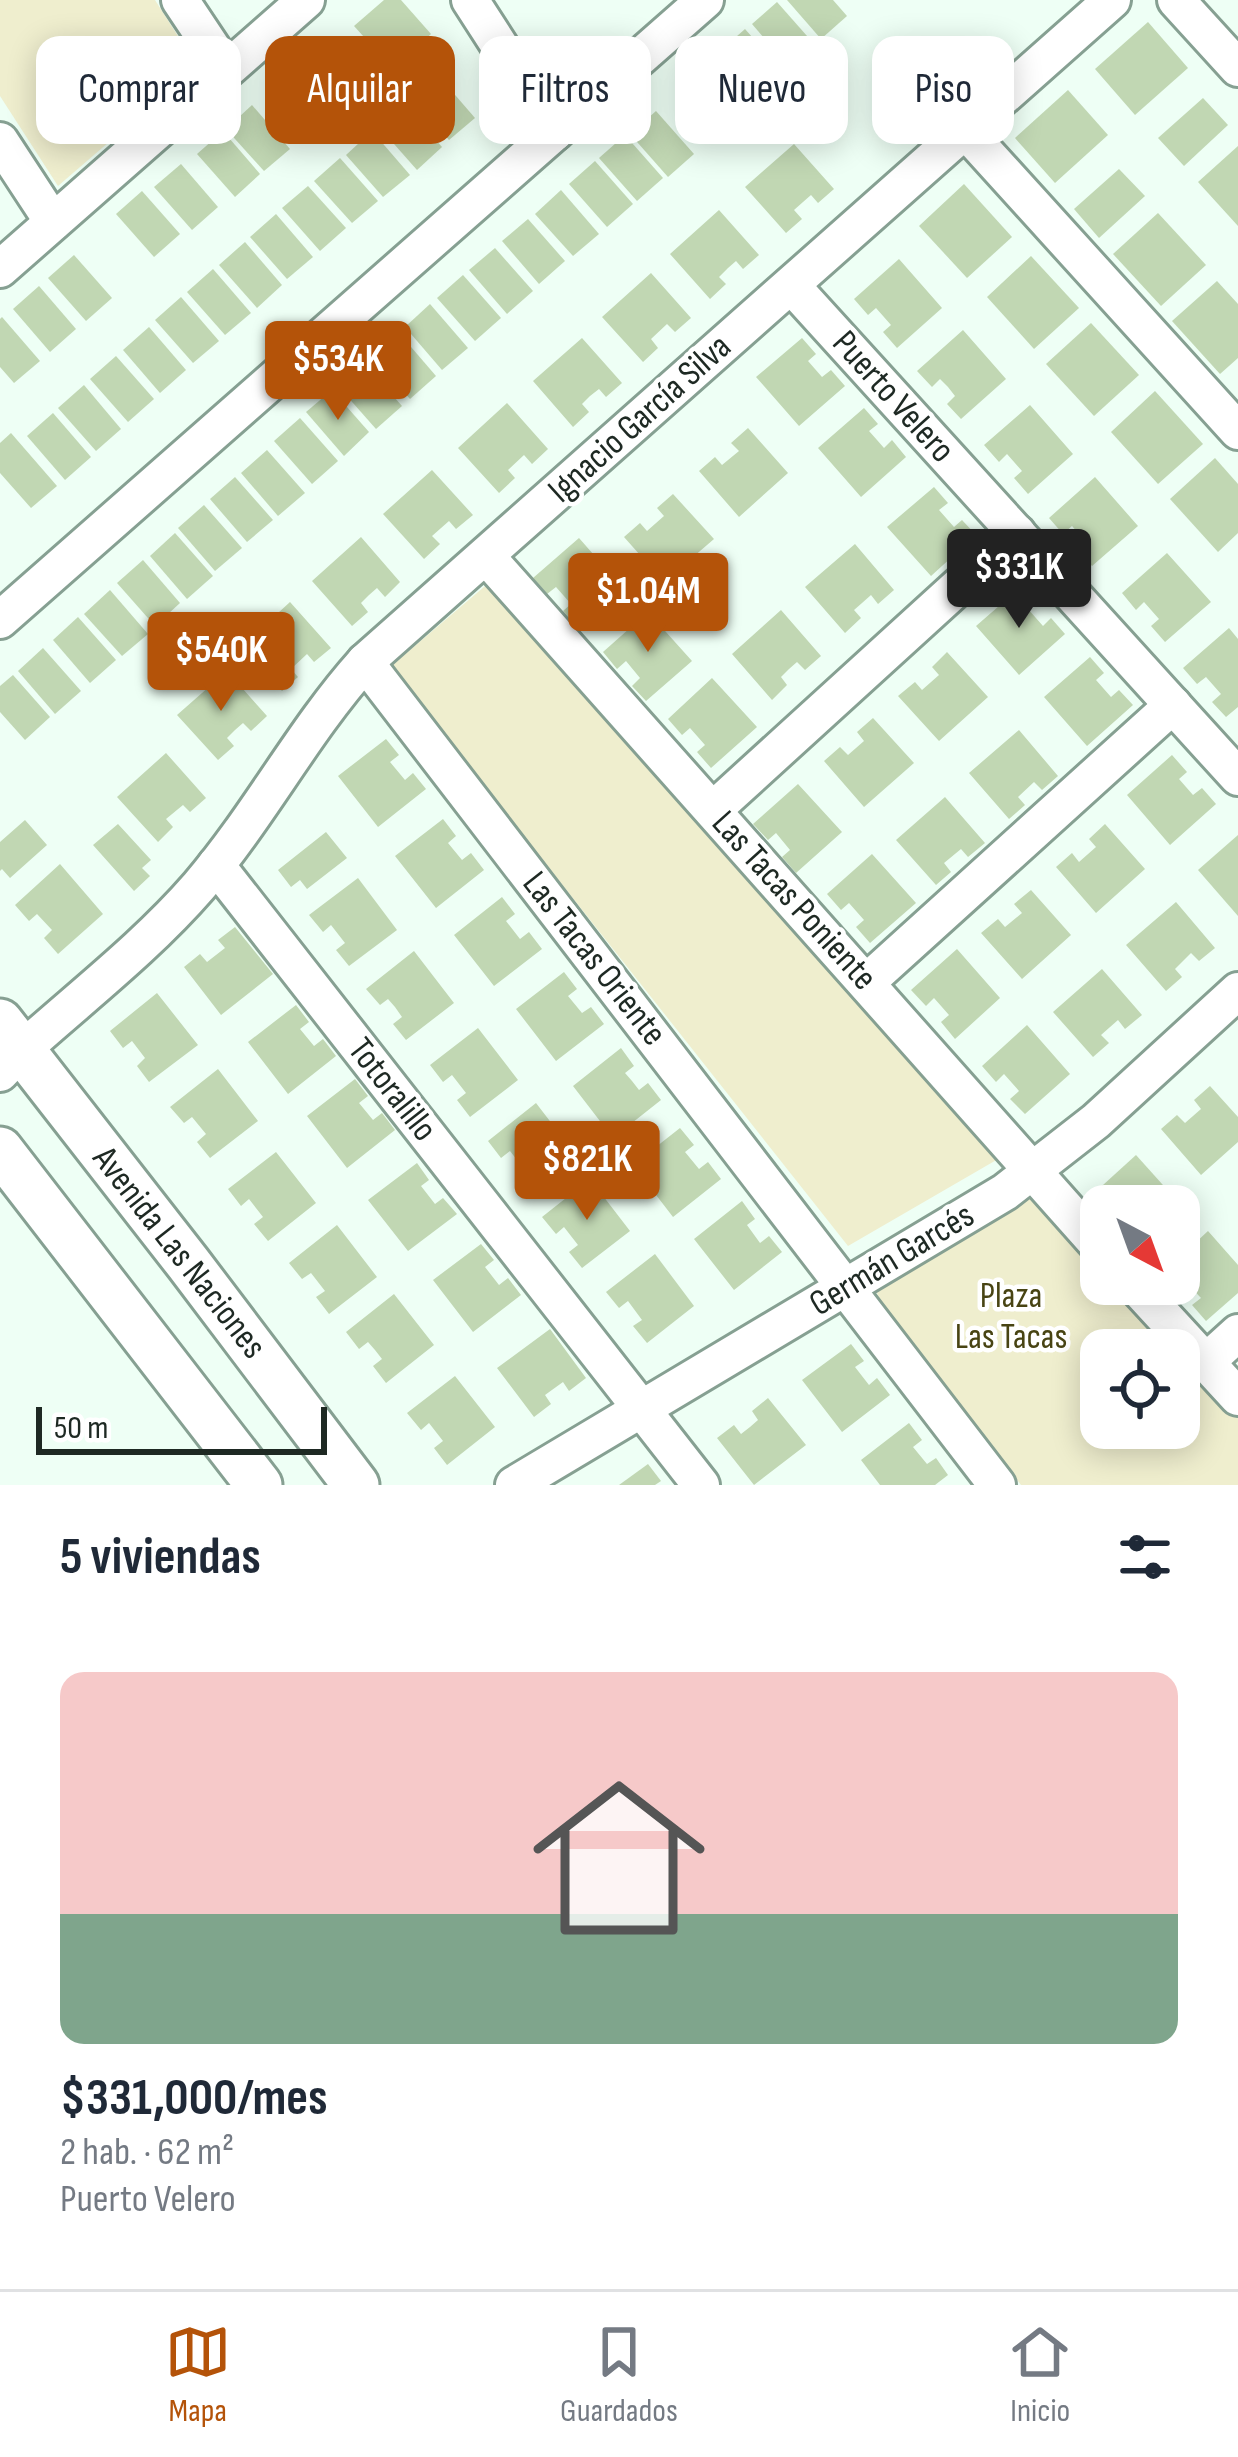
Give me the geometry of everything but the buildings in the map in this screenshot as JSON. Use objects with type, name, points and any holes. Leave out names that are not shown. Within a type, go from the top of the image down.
[{"type":"street","points":[[180,0],[204,36]]},
{"type":"street","points":[[241,56],[306,0]]},
{"type":"street","points":[[470,0],[493,36]]},
{"type":"street","points":[[651,48],[705,0]]},
{"type":"street","name":"Ignacio García Silva","points":[[1014,85],[1112,0]]},
{"type":"street","points":[[1176,0],[1238,68]]},
{"type":"street","points":[[0,141],[53,222]]},
{"type":"street","points":[[0,269],[141,144]]},
{"type":"street","points":[[0,620],[541,144]]},
{"type":"street","name":"Ignacio García Silva","points":[[7,1048],[165,921],[216,865],[365,662],[947,144]]},
{"type":"street","points":[[978,144],[1238,431]]},
{"type":"street","name":"Puerto Velero","points":[[791,285],[1238,777]]},
{"type":"street","points":[[713,810],[1017,533]]},
{"type":"street","name":"Las Tacas Poniente","points":[[485,556],[1080,1226]]},
{"type":"street","name":"Las Tacas Oriente","points":[[365,662],[997,1485]]},
{"type":"street","points":[[867,982],[1173,706]]},
{"type":"street","name":"Totoralillo","points":[[216,865],[701,1485]]},
{"type":"street","name":"Germán Garcés","points":[[514,1485],[846,1289],[1031,1173],[1096,1121],[1238,991]]},
{"type":"street","name":"Avenida Las Naciones","points":[[7,1048],[356,1485]]},
{"type":"street","points":[[0,1150],[259,1485]]},
{"type":"street","points":[[1153,1305],[1238,1397]]},
{"type":"street","points":[[1206,1362],[1238,1333]]},
{"type":"green space","points":[[0,0],[155,0],[178,36],[36,36],[36,144],[107,144],[58,186],[0,96]]},
{"type":"green space","points":[[491,581],[1005,1155],[848,1246],[390,667]]},
{"type":"green space","name":"Plaza Las Tacas","points":[[1030,1193],[1080,1237],[1080,1305],[1145,1305],[1166,1329],[1080,1329],[1080,1449],[1200,1449],[1200,1368],[1238,1411],[1238,1485],[1021,1485],[884,1309],[878,1287]]}]
